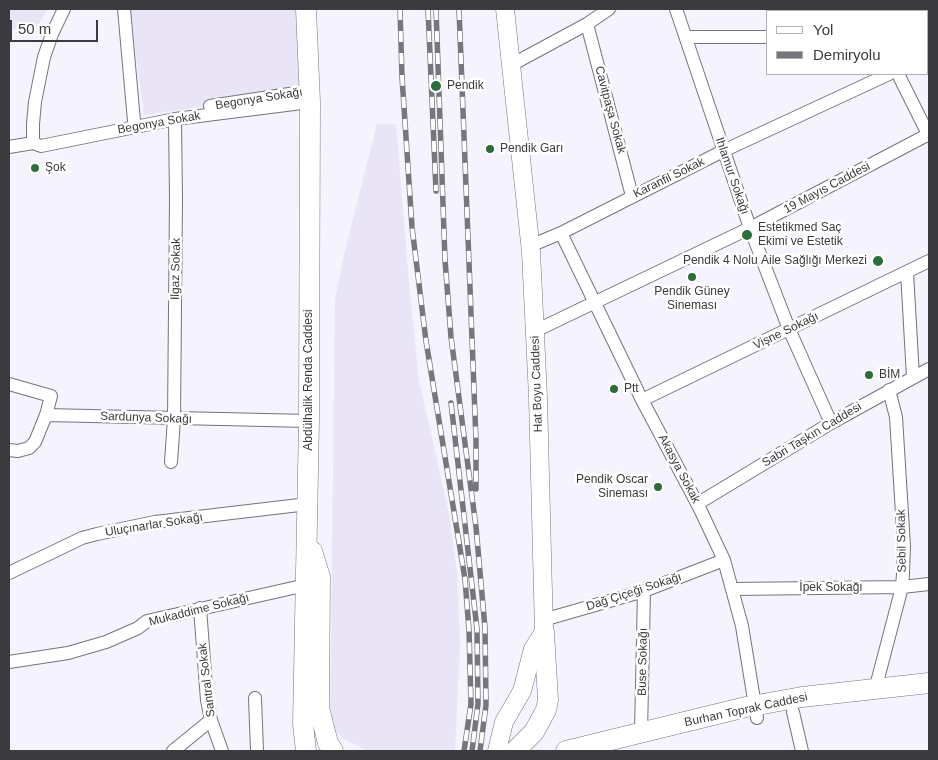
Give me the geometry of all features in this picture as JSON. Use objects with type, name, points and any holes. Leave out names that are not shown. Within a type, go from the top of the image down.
[{"type":"main road","name":"Abdülhalik Renda Caddesi","points":[[306,9],[309,96],[307,535],[313,581],[319,708],[326,736],[333,751]]},
{"type":"main road","name":"Abdülhalik Renda Caddesi","points":[[306,751],[303,724],[313,581]]},
{"type":"main road","points":[[518,748],[534,732],[542,719],[547,705],[544,626]]},
{"type":"main road","name":"Burhan Toprak Caddesi","points":[[566,751],[631,745],[756,712],[802,697],[929,683]]},
{"type":"main road","name":"Burhan Toprak Caddesi","points":[[756,712],[793,712],[929,696]]},
{"type":"street","points":[[33,143],[35,102],[42,66],[52,34],[64,9]]},
{"type":"street","points":[[124,9],[134,120]]},
{"type":"street","name":"Hat Boyu Caddesi","points":[[497,751],[504,722],[522,691],[534,649],[544,626],[535,331],[530,246],[505,9]]},
{"type":"street","points":[[511,65],[587,24],[609,9]]},
{"type":"street","name":"Ihlamur Sokağı","points":[[676,9],[750,228],[790,329],[831,423]]},
{"type":"street","name":"Cavitpaşa Sokak","points":[[587,24],[632,196]]},
{"type":"street","points":[[686,37],[766,37]]},
{"type":"street","name":"Karanfil Sokak","points":[[530,246],[562,233],[723,151],[888,75]]},
{"type":"street","points":[[899,75],[929,134]]},
{"type":"street","name":"Begonya Sokak","points":[[9,147],[33,143],[41,146],[175,119],[309,96]]},
{"type":"street","name":"Begonya Sokağı","points":[[33,143],[177,112],[309,96]]},
{"type":"street","name":"Ilgaz Sokak","points":[[170,462],[174,419],[175,119]]},
{"type":"street","name":"19 Mayıs Caddesi","points":[[535,331],[750,228],[929,134]]},
{"type":"street","name":"Akasya Sokak","points":[[562,233],[642,400],[697,504],[724,560],[742,626],[756,712]]},
{"type":"street","name":"Vişne Sokağı","points":[[642,400],[929,261]]},
{"type":"street","points":[[907,272],[913,377]]},
{"type":"street","name":"Sabri Taşkın Caddesi","points":[[697,504],[831,423],[929,369]]},
{"type":"street","points":[[9,384],[51,396],[46,415],[35,442],[29,448],[18,451],[9,450]]},
{"type":"street","name":"Sebil Sokak","points":[[875,690],[902,588],[904,546],[896,417],[889,390]]},
{"type":"street","name":"Sardunya Sokağı","points":[[46,415],[309,422]]},
{"type":"street","name":"Uluçınarlar Sokağı","points":[[9,573],[82,538],[97,534],[155,522],[308,504]]},
{"type":"street","name":"Dağ Çiçeği Sokağı","points":[[544,626],[644,591],[724,560]]},
{"type":"street","name":"Mukaddime Sokağı","points":[[9,662],[54,656],[89,648],[138,628],[147,621],[313,581]]},
{"type":"street","name":"İpek Sokağı","points":[[733,589],[902,588],[929,584]]},
{"type":"street","name":"Buse Sokağı","points":[[631,745],[644,591]]},
{"type":"street","name":"Santral Sokak","points":[[200,608],[205,677],[211,720],[222,751]]},
{"type":"street","points":[[255,698],[257,751]]},
{"type":"street","points":[[793,712],[802,751]]},
{"type":"street","points":[[173,751],[211,720]]},
{"type":"shaded area","points":[[9,9],[48,9],[32,34],[9,28]]},
{"type":"shaded area","points":[[130,9],[302,9],[304,92],[144,115]]},
{"type":"shaded area","points":[[377,124],[396,124],[419,380],[449,514],[457,572],[460,644],[455,751],[367,751],[341,737],[330,727],[335,300],[344,255]]},
{"type":"railway","points":[[400,9],[402,77],[412,227],[426,341],[465,579],[469,630],[471,704],[464,751]]},
{"type":"railway","points":[[428,9],[436,191]]},
{"type":"railway","points":[[436,9],[445,260],[451,337],[476,527],[485,628],[486,705],[480,751]]},
{"type":"railway","points":[[459,9],[476,440],[476,489]]},
{"type":"railway","points":[[451,403],[477,629],[478,704],[472,751]]},
{"type":"place","name":"Pendik","points":[[436,86]]},
{"type":"place","name":"Pendik Garı","points":[[490,149]]},
{"type":"place","name":"Şok","points":[[35,168]]},
{"type":"place","name":"Estetikmed Saç Ekimi ve Estetik","points":[[747,235]]},
{"type":"place","name":"Pendik 4 Nolu Aile Sağlığı Merkezi","points":[[878,261]]},
{"type":"place","name":"Pendik Güney Sineması","points":[[692,277]]},
{"type":"place","name":"BİM","points":[[869,375]]},
{"type":"place","name":"Ptt","points":[[614,389]]},
{"type":"place","name":"Pendik Oscar Sineması","points":[[658,487]]}]
